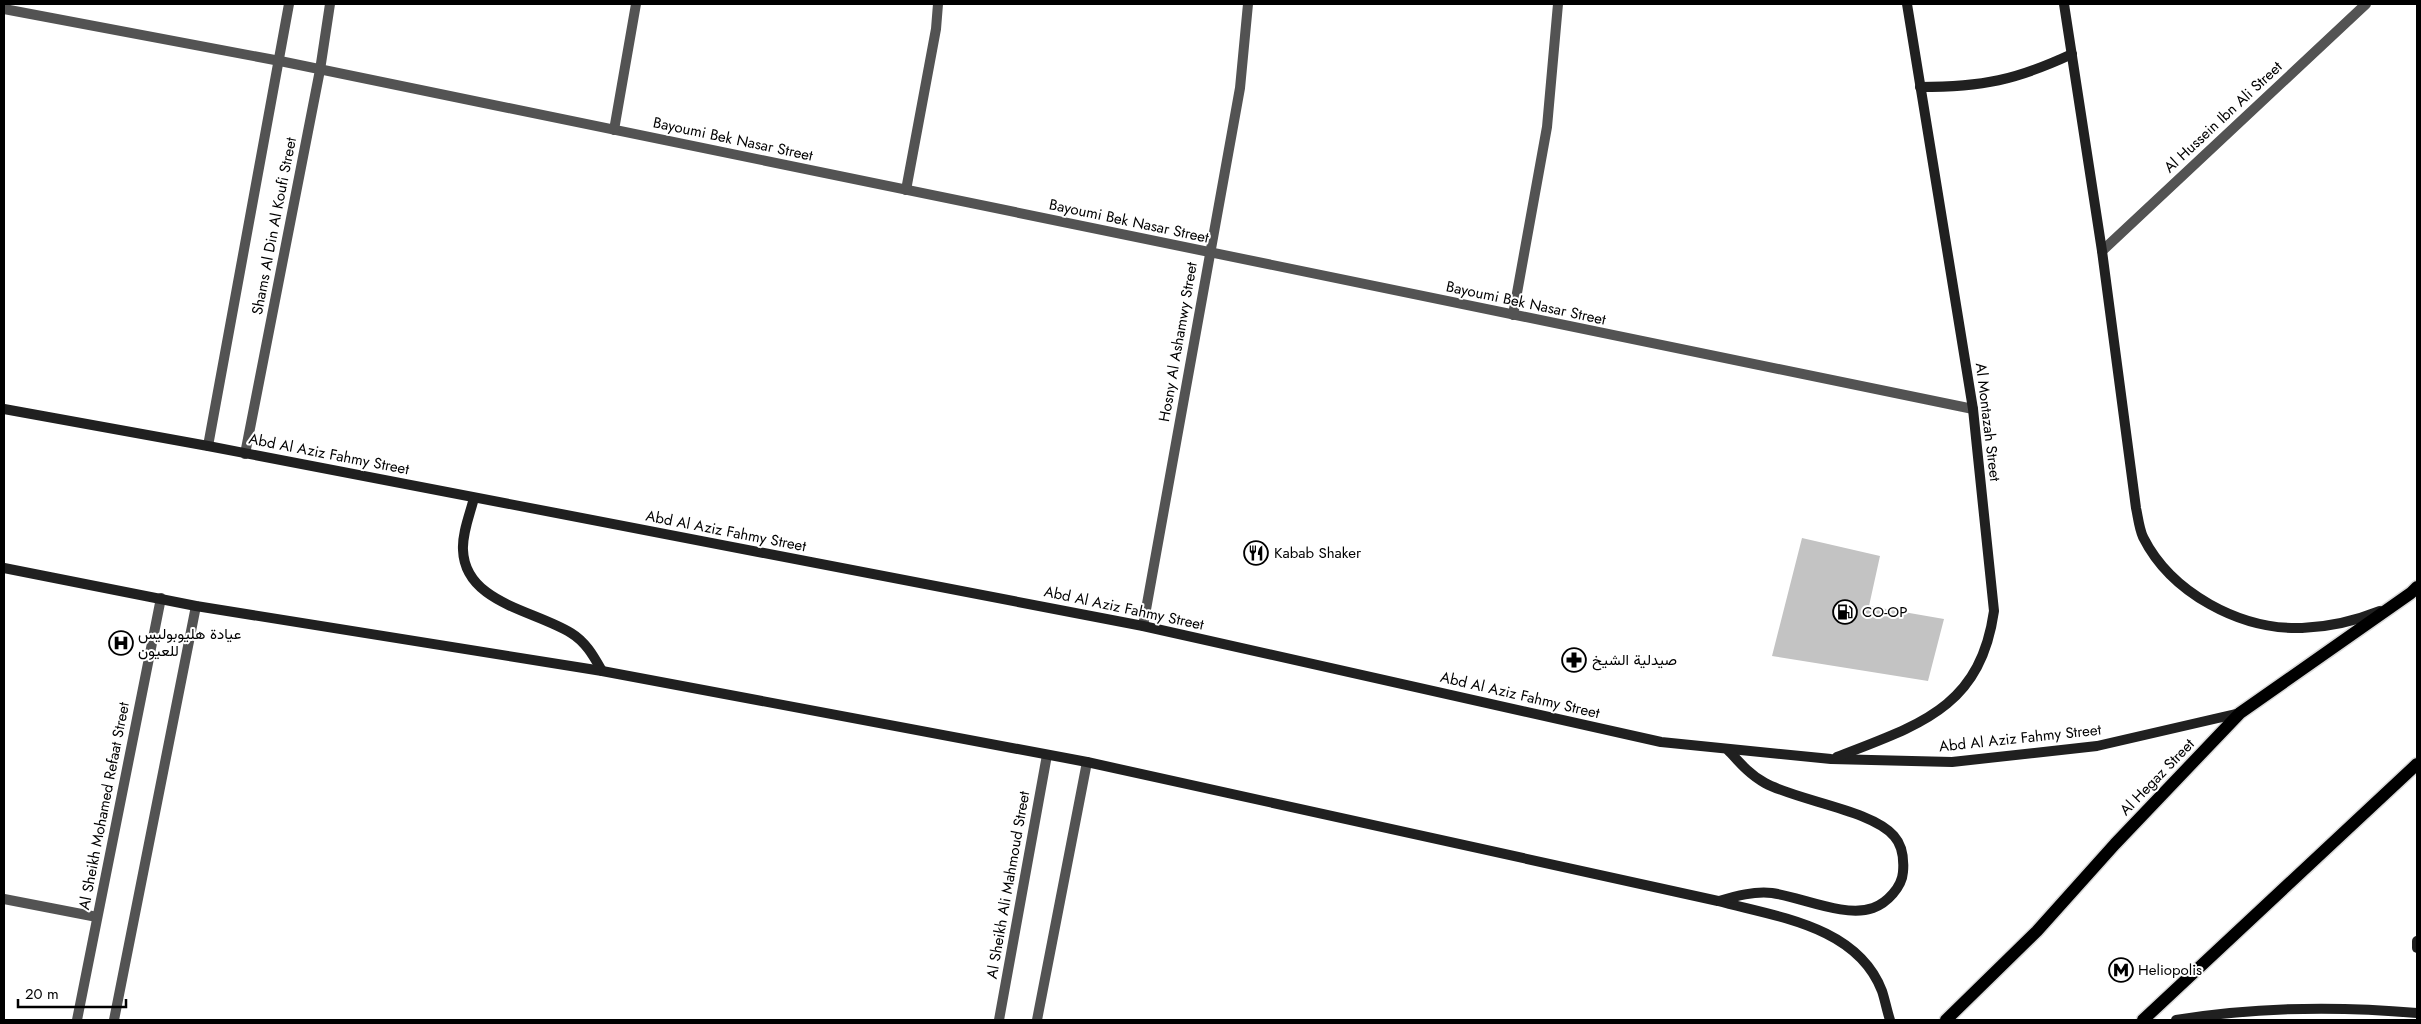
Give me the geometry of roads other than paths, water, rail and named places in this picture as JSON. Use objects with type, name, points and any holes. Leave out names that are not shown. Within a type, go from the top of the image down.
[{"type":"main road","name":"Al Montazah Street","points":[[1831,759],[1910,728],[1940,710],[1956,697],[1969,681],[1987,646],[1994,611],[1973,409],[1907,4]]},
{"type":"main road","points":[[2064,4],[2102,251],[2136,508],[2142,535],[2155,558],[2195,595],[2218,608],[2243,618],[2271,625],[2300,628],[2330,626],[2359,619],[2386,608],[2414,590]]},
{"type":"main road","points":[[1920,87],[1960,87],[1999,82],[2036,70],[2072,54]]},
{"type":"main road","name":"Abd Al Aziz Fahmy Street","points":[[4,409],[208,446],[1144,626],[1660,742],[1831,759],[1952,762],[2097,746],[2240,713]]},
{"type":"main road","points":[[474,498],[463,548],[464,562],[469,576],[490,596],[573,634],[591,652],[602,671]]},
{"type":"main road","points":[[4,568],[196,606],[602,671],[1086,762],[1718,901],[1815,927],[1842,942],[1865,963],[1881,990],[1890,1020]]},
{"type":"main road","name":"Al Hegaz Street","points":[[1946,1020],[2037,931],[2115,844],[2240,713],[2414,590]]},
{"type":"main road","points":[[1718,901],[1744,894],[1771,893],[1852,910],[1873,908],[1892,896],[1903,878],[1904,856],[1895,837],[1878,823],[1764,783],[1744,768],[1728,750]]},
{"type":"main road","points":[[2143,1020],[2417,764]]},
{"type":"main road","points":[[2417,941],[2417,948]]},
{"type":"main road","points":[[2176,1020],[2214,1014],[2292,1008],[2370,1009],[2417,1013]]},
{"type":"street","name":"Shams Al Din Al Koufi Street","points":[[208,446],[289,4]]},
{"type":"street","name":"Shams Al Din Al Koufi Street","points":[[245,454],[320,70],[330,4]]},
{"type":"street","points":[[614,130],[636,4]]},
{"type":"street","points":[[906,190],[936,29],[938,4]]},
{"type":"street","name":"Hosny Al Ashamwy Street","points":[[1144,626],[1209,253],[1240,88],[1248,4]]},
{"type":"street","points":[[1513,315],[1547,127],[1558,4]]},
{"type":"street","name":"Al Hussein Ibn Ali Street","points":[[2102,251],[2366,4]]},
{"type":"street","name":"Bayoumi Bek Nasar Street","points":[[4,9],[280,61],[1973,409]]},
{"type":"street","name":"Al Sheikh Mohamed Refaat Street","points":[[77,1020],[160,598]]},
{"type":"street","points":[[114,1020],[196,606]]},
{"type":"street","name":"Al Sheikh Ali Mahmoud Street","points":[[999,1020],[1046,755]]},
{"type":"street","points":[[1037,1020],[1086,762]]},
{"type":"street","points":[[4,899],[98,917]]},
{"type":"place","name":"Kabab Shaker","points":[[1256,553]]},
{"type":"place","name":"CO-OP","points":[[1845,612]]},
{"type":"place","name":"عيادة هليوبوليس للعيون","points":[[121,643]]},
{"type":"place","name":"صيدلية الشيخ","points":[[1574,660]]},
{"type":"place","name":"Heliopolis","points":[[2121,970]]}]
